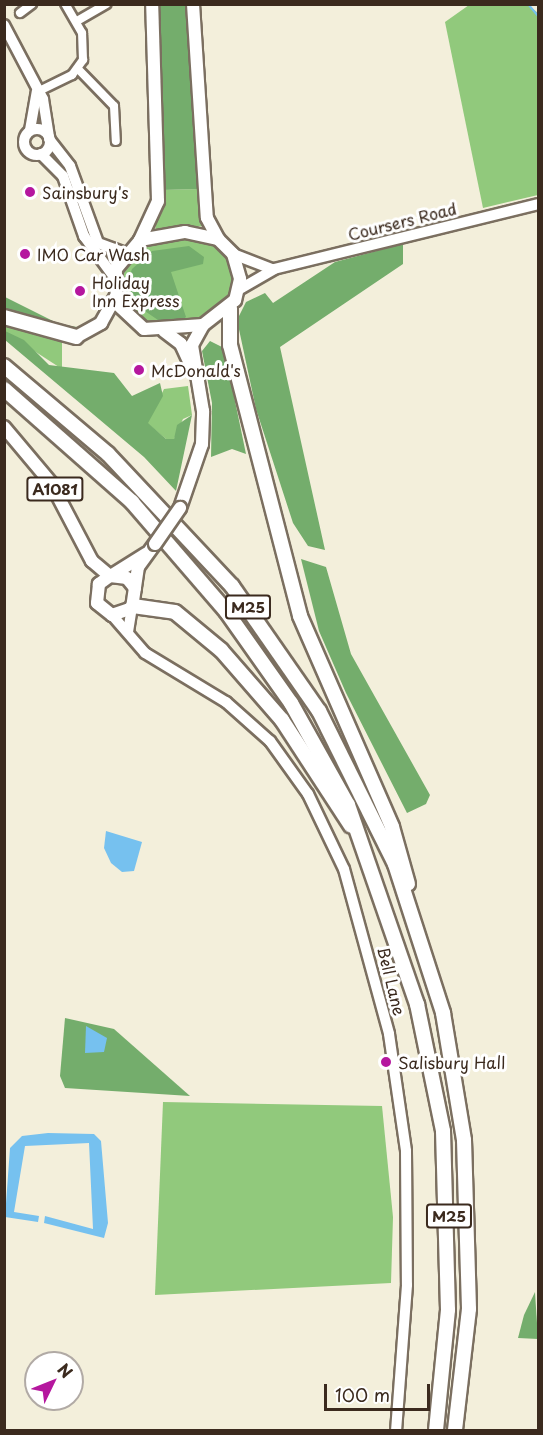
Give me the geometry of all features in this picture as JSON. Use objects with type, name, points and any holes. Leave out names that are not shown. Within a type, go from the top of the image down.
[{"type":"highway","name":"M25","points":[[230,308],[230,345],[300,616],[392,827],[406,864],[411,907]]},
{"type":"highway","points":[[4,317],[76,337]]},
{"type":"highway","name":"M25","points":[[4,366],[156,501],[261,624],[348,760],[411,907],[442,1012],[464,1140],[469,1309],[455,1431]]},
{"type":"highway","name":"M25","points":[[4,389],[132,502],[226,611],[302,720],[348,805],[417,1004],[443,1131],[448,1310],[436,1431]]},
{"type":"highway","name":"M25","points":[[132,607],[175,612],[221,650],[282,720],[356,832]]},
{"type":"main road","points":[[152,4],[158,201],[140,240],[125,253],[114,277],[115,298],[130,321],[164,331],[181,344],[200,386]]},
{"type":"main road","points":[[164,331],[203,325],[230,308],[240,289],[233,254],[218,239],[207,218],[193,4]]},
{"type":"main road","points":[[4,25],[45,105],[49,138],[70,166],[98,243],[125,253]]},
{"type":"main road","points":[[37,92],[25,147],[41,154],[59,170],[84,236],[114,277]]},
{"type":"main road","points":[[30,130],[49,138]]},
{"type":"main road","points":[[41,154],[49,138]]},
{"type":"main road","name":"Coursers Road","points":[[240,289],[274,269],[538,204]]},
{"type":"main road","points":[[140,240],[185,232],[218,239]]},
{"type":"main road","name":"Coursers Road","points":[[233,254],[254,266],[274,269]]},
{"type":"main road","points":[[76,337],[101,323],[115,298]]},
{"type":"main road","points":[[132,607],[112,615],[101,608],[96,590],[111,575],[146,554],[180,508],[202,444],[200,386],[192,345],[203,325]]},
{"type":"main road","name":"A1081","points":[[4,427],[51,483],[92,561],[96,590]]},
{"type":"main road","points":[[128,632],[135,588],[146,554]]},
{"type":"main road","name":"A1081","points":[[92,561],[111,575]]},
{"type":"main road","points":[[111,575],[127,578],[135,588]]},
{"type":"main road","name":"Bell Lane","points":[[112,615],[145,652],[226,702],[270,741],[308,794],[347,879],[389,1034],[406,1150],[407,1285],[396,1431]]},
{"type":"street","points":[[20,13],[32,4]]},
{"type":"street","points":[[65,4],[77,21],[84,41],[79,70]]},
{"type":"street","points":[[77,21],[107,4]]},
{"type":"street","points":[[37,92],[79,70]]},
{"type":"street","points":[[79,70],[114,106],[116,141]]},
{"type":"green space","points":[[157,5],[189,5],[200,189],[162,190]]},
{"type":"green space","points":[[469,5],[528,5],[538,13],[538,195],[483,208],[445,22]]},
{"type":"green space","points":[[200,189],[205,226],[155,230],[162,190]]},
{"type":"green space","points":[[185,237],[213,241],[225,251],[236,276],[230,299],[202,321],[143,323],[124,304],[122,268],[147,244]]},
{"type":"green space","points":[[403,244],[403,264],[280,347],[325,550],[308,546],[293,523],[256,409],[237,320],[246,302],[265,293],[273,303],[335,262]]},
{"type":"green space","points":[[189,246],[204,257],[203,264],[171,272],[186,317],[180,322],[158,320],[136,305],[127,282],[132,269],[152,251]]},
{"type":"green space","points":[[5,297],[59,324],[77,327],[69,332],[5,312]]},
{"type":"green space","points":[[5,324],[62,341],[62,369],[5,332]]},
{"type":"green space","points":[[5,331],[24,340],[49,365],[114,373],[132,396],[160,383],[163,396],[148,423],[166,439],[174,439],[177,425],[192,415],[176,491],[144,457],[5,340]]},
{"type":"green space","points":[[210,341],[224,348],[246,454],[232,449],[211,457],[212,403],[202,351]]},
{"type":"green space","points":[[188,386],[192,415],[183,419],[174,439],[166,439],[147,423],[164,389]]},
{"type":"green space","points":[[301,559],[326,567],[351,654],[430,795],[426,804],[407,813],[346,693],[319,631]]},
{"type":"green space","points":[[65,1018],[114,1029],[190,1096],[65,1088],[60,1076]]},
{"type":"green space","points":[[163,1102],[382,1106],[393,1217],[391,1283],[155,1295]]},
{"type":"green space","points":[[535,1292],[538,1339],[518,1338],[524,1315]]},
{"type":"water","points":[[106,831],[142,842],[134,871],[122,872],[111,863],[104,848]]},
{"type":"water","points":[[86,1026],[107,1038],[104,1052],[85,1053]]},
{"type":"water","points":[[48,1133],[94,1134],[101,1141],[108,1223],[104,1238],[44,1223],[45,1216],[93,1229],[89,1143],[25,1146],[14,1212],[39,1216],[38,1222],[5,1217],[10,1148],[22,1136]]},
{"type":"waterway","points":[[528,4],[538,16]]},
{"type":"place","name":"Sainsbury's","points":[[30,192]]},
{"type":"place","name":"IMO Car Wash","points":[[25,254]]},
{"type":"place","name":"Holiday Inn Express","points":[[80,291]]},
{"type":"place","name":"McDonald's","points":[[139,370]]},
{"type":"place","name":"Salisbury Hall","points":[[386,1062]]}]
